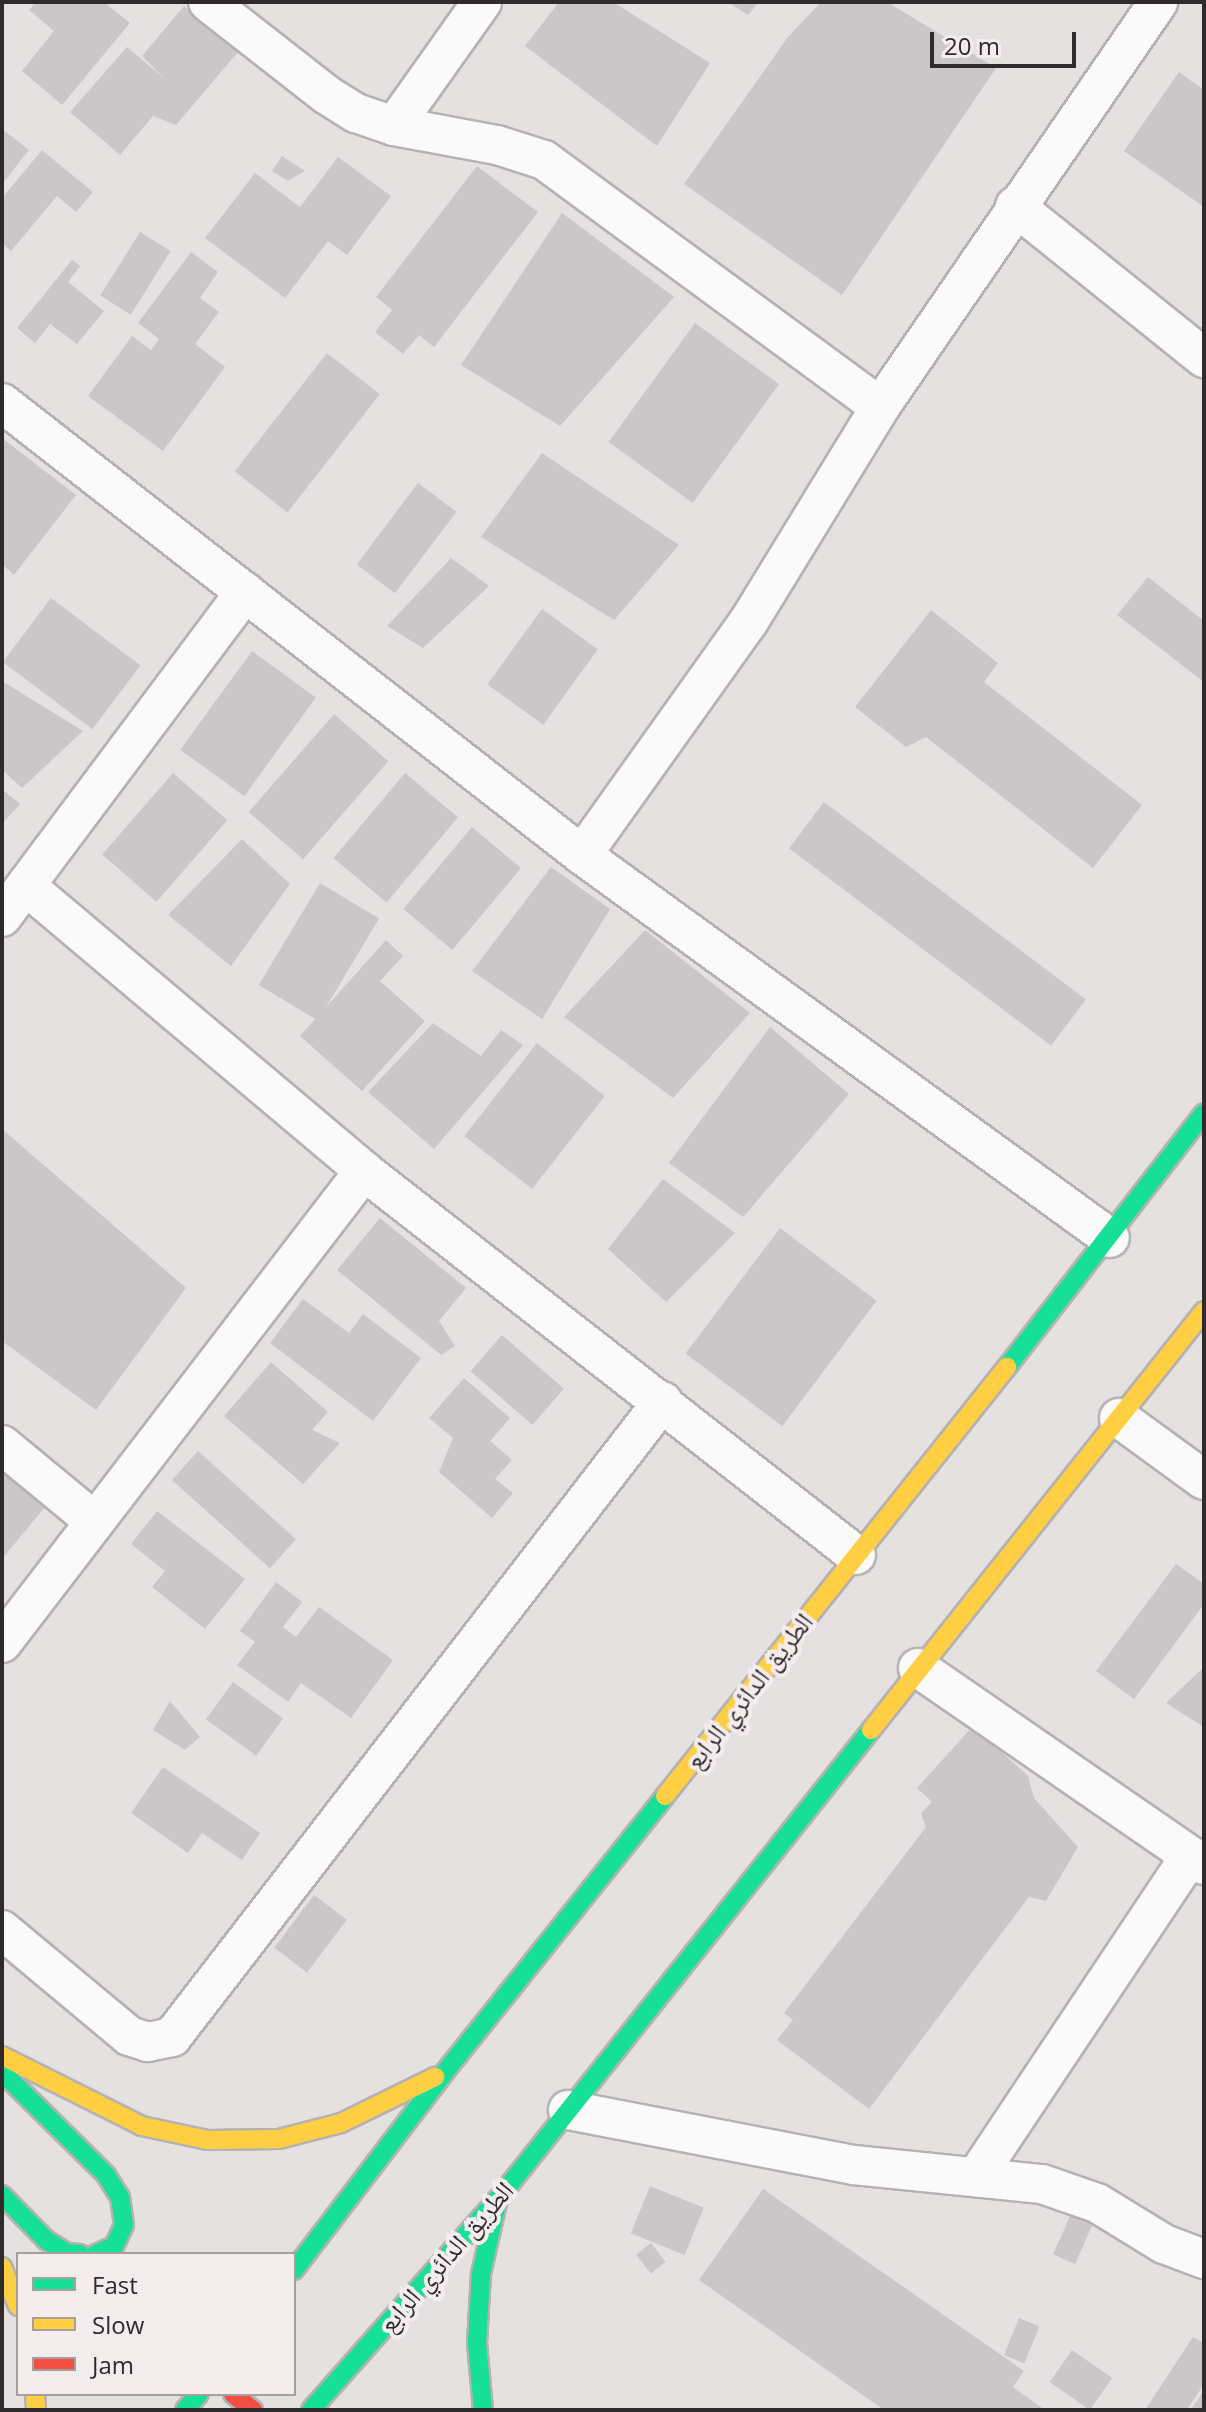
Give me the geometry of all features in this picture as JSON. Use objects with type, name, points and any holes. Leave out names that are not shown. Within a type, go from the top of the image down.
[{"type":"main road","name":"الطريق الدائري الرابع","points":[[296,2267],[444,2073],[1110,1238],[1204,1113]]},
{"type":"main road","name":"الطريق الدائري الرابع","points":[[311,2410],[498,2199],[1204,1311]]},
{"type":"main road","points":[[2,2056],[142,2126],[208,2140],[279,2139],[341,2123],[444,2073]]},
{"type":"main road","points":[[2,2072],[106,2175],[120,2197],[124,2225],[114,2246],[100,2252]]},
{"type":"main road","points":[[2,2195],[46,2240],[65,2252]]},
{"type":"main road","points":[[483,2410],[477,2343],[481,2274],[498,2199]]},
{"type":"main road","points":[[2,2267],[16,2301]]},
{"type":"main road","points":[[236,2396],[253,2410]]},
{"type":"street","points":[[208,2],[327,95],[356,113],[394,126],[497,145],[544,160],[880,407]]},
{"type":"street","points":[[394,126],[482,2]]},
{"type":"street","points":[[582,855],[749,621],[880,407],[1015,206],[1158,2]]},
{"type":"street","points":[[1015,206],[1204,358]]},
{"type":"street","points":[[2,403],[582,855],[1110,1238]]},
{"type":"street","points":[[2,917],[245,592]]},
{"type":"street","points":[[26,886],[364,1171],[663,1401],[856,1555]]},
{"type":"street","points":[[2,1643],[93,1520],[364,1171]]},
{"type":"street","points":[[2,1930],[129,2036],[148,2042],[172,2037],[663,1401]]},
{"type":"street","points":[[1119,1418],[1204,1480]]},
{"type":"street","points":[[2,1445],[93,1520]]},
{"type":"street","points":[[918,1668],[1197,1860],[976,2177]]},
{"type":"street","points":[[568,2110],[854,2165],[1042,2184],[1097,2203],[1164,2244],[1204,2259]]},
{"type":"building","points":[[36,2],[104,2],[130,23],[62,105],[22,71],[54,31],[29,10]]},
{"type":"building","points":[[559,2],[613,2],[710,63],[657,146],[525,46]]},
{"type":"building","points":[[728,2],[759,2],[748,15]]},
{"type":"building","points":[[821,2],[887,2],[996,68],[842,295],[684,184],[788,37]]},
{"type":"building","points":[[184,6],[238,52],[176,125],[153,116],[120,155],[70,112],[127,47],[165,79],[142,56]]},
{"type":"building","points":[[1179,72],[1204,90],[1204,207],[1124,151]]},
{"type":"building","points":[[2,129],[29,150],[2,184]]},
{"type":"building","points":[[42,150],[93,192],[76,212],[57,196],[11,251],[2,243],[2,198]]},
{"type":"building","points":[[282,156],[305,171],[288,181],[272,171]]},
{"type":"building","points":[[338,157],[391,196],[347,255],[328,241],[285,298],[205,238],[255,173],[300,207]]},
{"type":"building","points":[[477,166],[538,212],[434,347],[419,335],[403,354],[375,332],[392,310],[376,297]]},
{"type":"building","points":[[562,213],[674,297],[560,426],[461,365]]},
{"type":"building","points":[[140,232],[171,251],[131,315],[100,296]]},
{"type":"building","points":[[191,252],[218,272],[200,298],[219,312],[195,344],[225,367],[163,451],[88,396],[132,336],[151,350],[159,339],[138,323]]},
{"type":"building","points":[[72,260],[80,266],[68,282],[104,311],[77,344],[50,324],[35,343],[17,328]]},
{"type":"building","points":[[695,323],[779,384],[693,503],[609,442]]},
{"type":"building","points":[[327,353],[380,394],[287,512],[235,471]]},
{"type":"building","points":[[2,438],[76,495],[14,575],[2,564]]},
{"type":"building","points":[[542,453],[679,545],[614,620],[481,537]]},
{"type":"building","points":[[418,483],[456,512],[395,593],[357,564]]},
{"type":"building","points":[[451,558],[489,586],[423,648],[387,626]]},
{"type":"building","points":[[1148,577],[1204,621],[1204,682],[1117,615]]},
{"type":"building","points":[[51,598],[140,665],[92,729],[3,662]]},
{"type":"building","points":[[542,609],[598,650],[543,725],[487,684]]},
{"type":"building","points":[[931,610],[998,663],[984,682],[1142,805],[1093,868],[926,737],[906,747],[855,707]]},
{"type":"building","points":[[252,651],[316,697],[244,796],[180,750]]},
{"type":"building","points":[[2,681],[83,731],[22,788],[2,770]]},
{"type":"building","points":[[334,714],[388,761],[303,859],[249,812]]},
{"type":"building","points":[[173,773],[227,820],[156,902],[102,855]]},
{"type":"building","points":[[405,773],[458,817],[387,902],[334,858]]},
{"type":"building","points":[[2,789],[20,804],[2,824]]},
{"type":"building","points":[[824,802],[1086,999],[1051,1046],[789,848]]},
{"type":"building","points":[[472,827],[521,868],[452,950],[403,909]]},
{"type":"building","points":[[242,839],[290,884],[231,966],[168,915]]},
{"type":"building","points":[[551,867],[610,909],[542,1019],[472,971]]},
{"type":"building","points":[[320,883],[379,919],[318,1021],[259,985]]},
{"type":"building","points":[[645,930],[750,1013],[673,1098],[564,1017]]},
{"type":"building","points":[[386,940],[403,956],[380,981],[425,1021],[362,1091],[300,1036]]},
{"type":"building","points":[[433,1023],[481,1056],[501,1030],[523,1045],[434,1149],[368,1092]]},
{"type":"building","points":[[770,1027],[849,1094],[743,1217],[669,1163]]},
{"type":"building","points":[[537,1043],[605,1096],[532,1189],[464,1136]]},
{"type":"building","points":[[2,1129],[186,1288],[96,1410],[2,1341]]},
{"type":"building","points":[[663,1179],[735,1233],[666,1302],[608,1249]]},
{"type":"building","points":[[380,1218],[466,1288],[439,1321],[455,1346],[441,1355],[337,1270]]},
{"type":"building","points":[[780,1228],[877,1301],[782,1426],[686,1353]]},
{"type":"building","points":[[303,1299],[349,1333],[363,1314],[421,1358],[373,1421],[270,1343]]},
{"type":"building","points":[[502,1335],[564,1389],[532,1425],[471,1371]]},
{"type":"building","points":[[271,1362],[328,1412],[312,1430],[340,1443],[303,1484],[224,1416]]},
{"type":"building","points":[[464,1378],[510,1418],[490,1441],[512,1460],[495,1479],[513,1493],[492,1518],[439,1472],[453,1438],[429,1418]]},
{"type":"building","points":[[198,1451],[296,1539],[270,1568],[172,1480]]},
{"type":"building","points":[[2,1473],[46,1506],[2,1559]]},
{"type":"building","points":[[157,1511],[245,1579],[205,1629],[152,1587],[165,1571],[131,1544]]},
{"type":"building","points":[[1176,1564],[1204,1584],[1204,1604],[1134,1699],[1096,1671]]},
{"type":"building","points":[[276,1582],[302,1602],[283,1627],[296,1637],[319,1607],[393,1660],[351,1718],[301,1683],[288,1702],[237,1665],[255,1642],[240,1631]]},
{"type":"building","points":[[1204,1667],[1204,1727],[1166,1703]]},
{"type":"building","points":[[233,1682],[283,1718],[256,1756],[206,1719]]},
{"type":"building","points":[[170,1701],[200,1737],[185,1750],[153,1730]]},
{"type":"building","points":[[973,1726],[1028,1776],[1034,1798],[1078,1847],[1046,1901],[1029,1897],[869,2109],[777,2040],[793,2020],[784,2013],[926,1827],[921,1813],[932,1802],[917,1788]]},
{"type":"building","points":[[163,1767],[260,1833],[242,1860],[202,1833],[188,1853],[131,1813]]},
{"type":"building","points":[[314,1895],[347,1920],[307,1972],[274,1948]]},
{"type":"building","points":[[650,2186],[704,2208],[685,2255],[631,2233]]},
{"type":"building","points":[[763,2189],[1024,2371],[1013,2387],[1045,2410],[884,2410],[699,2280]]},
{"type":"building","points":[[1071,2214],[1093,2224],[1075,2264],[1053,2254]]},
{"type":"building","points":[[651,2243],[666,2262],[651,2274],[636,2255]]},
{"type":"building","points":[[1019,2318],[1039,2326],[1024,2363],[1004,2355]]},
{"type":"building","points":[[1193,2337],[1204,2343],[1204,2384],[1187,2410],[1145,2410]]},
{"type":"building","points":[[1072,2350],[1112,2378],[1090,2410],[1050,2382]]},
{"type":"building","points":[[1204,2390],[1204,2410],[1191,2410]]},
{"type":"traffic: fast","points":[[1007,1367],[1204,1113]]},
{"type":"traffic: fast","points":[[311,2410],[498,2199],[871,1730]]},
{"type":"traffic: fast","points":[[296,2267],[444,2073],[665,1796]]},
{"type":"traffic: fast","points":[[2,2072],[106,2175],[120,2197],[124,2225],[114,2246],[100,2252]]},
{"type":"traffic: fast","points":[[2,2195],[46,2240],[65,2252]]},
{"type":"traffic: fast","points":[[483,2410],[477,2343],[481,2274],[497,2203]]},
{"type":"traffic: fast","points":[[185,2410],[197,2396]]},
{"type":"traffic: slow","points":[[871,1730],[1204,1311]]},
{"type":"traffic: slow","points":[[665,1796],[1007,1367]]},
{"type":"traffic: slow","points":[[2,2056],[142,2126],[208,2140],[279,2139],[341,2123],[435,2077]]},
{"type":"traffic: slow","points":[[2,2267],[16,2301]]},
{"type":"traffic: slow","points":[[35,2396],[36,2410]]},
{"type":"traffic: jam","points":[[236,2396],[253,2410]]}]
